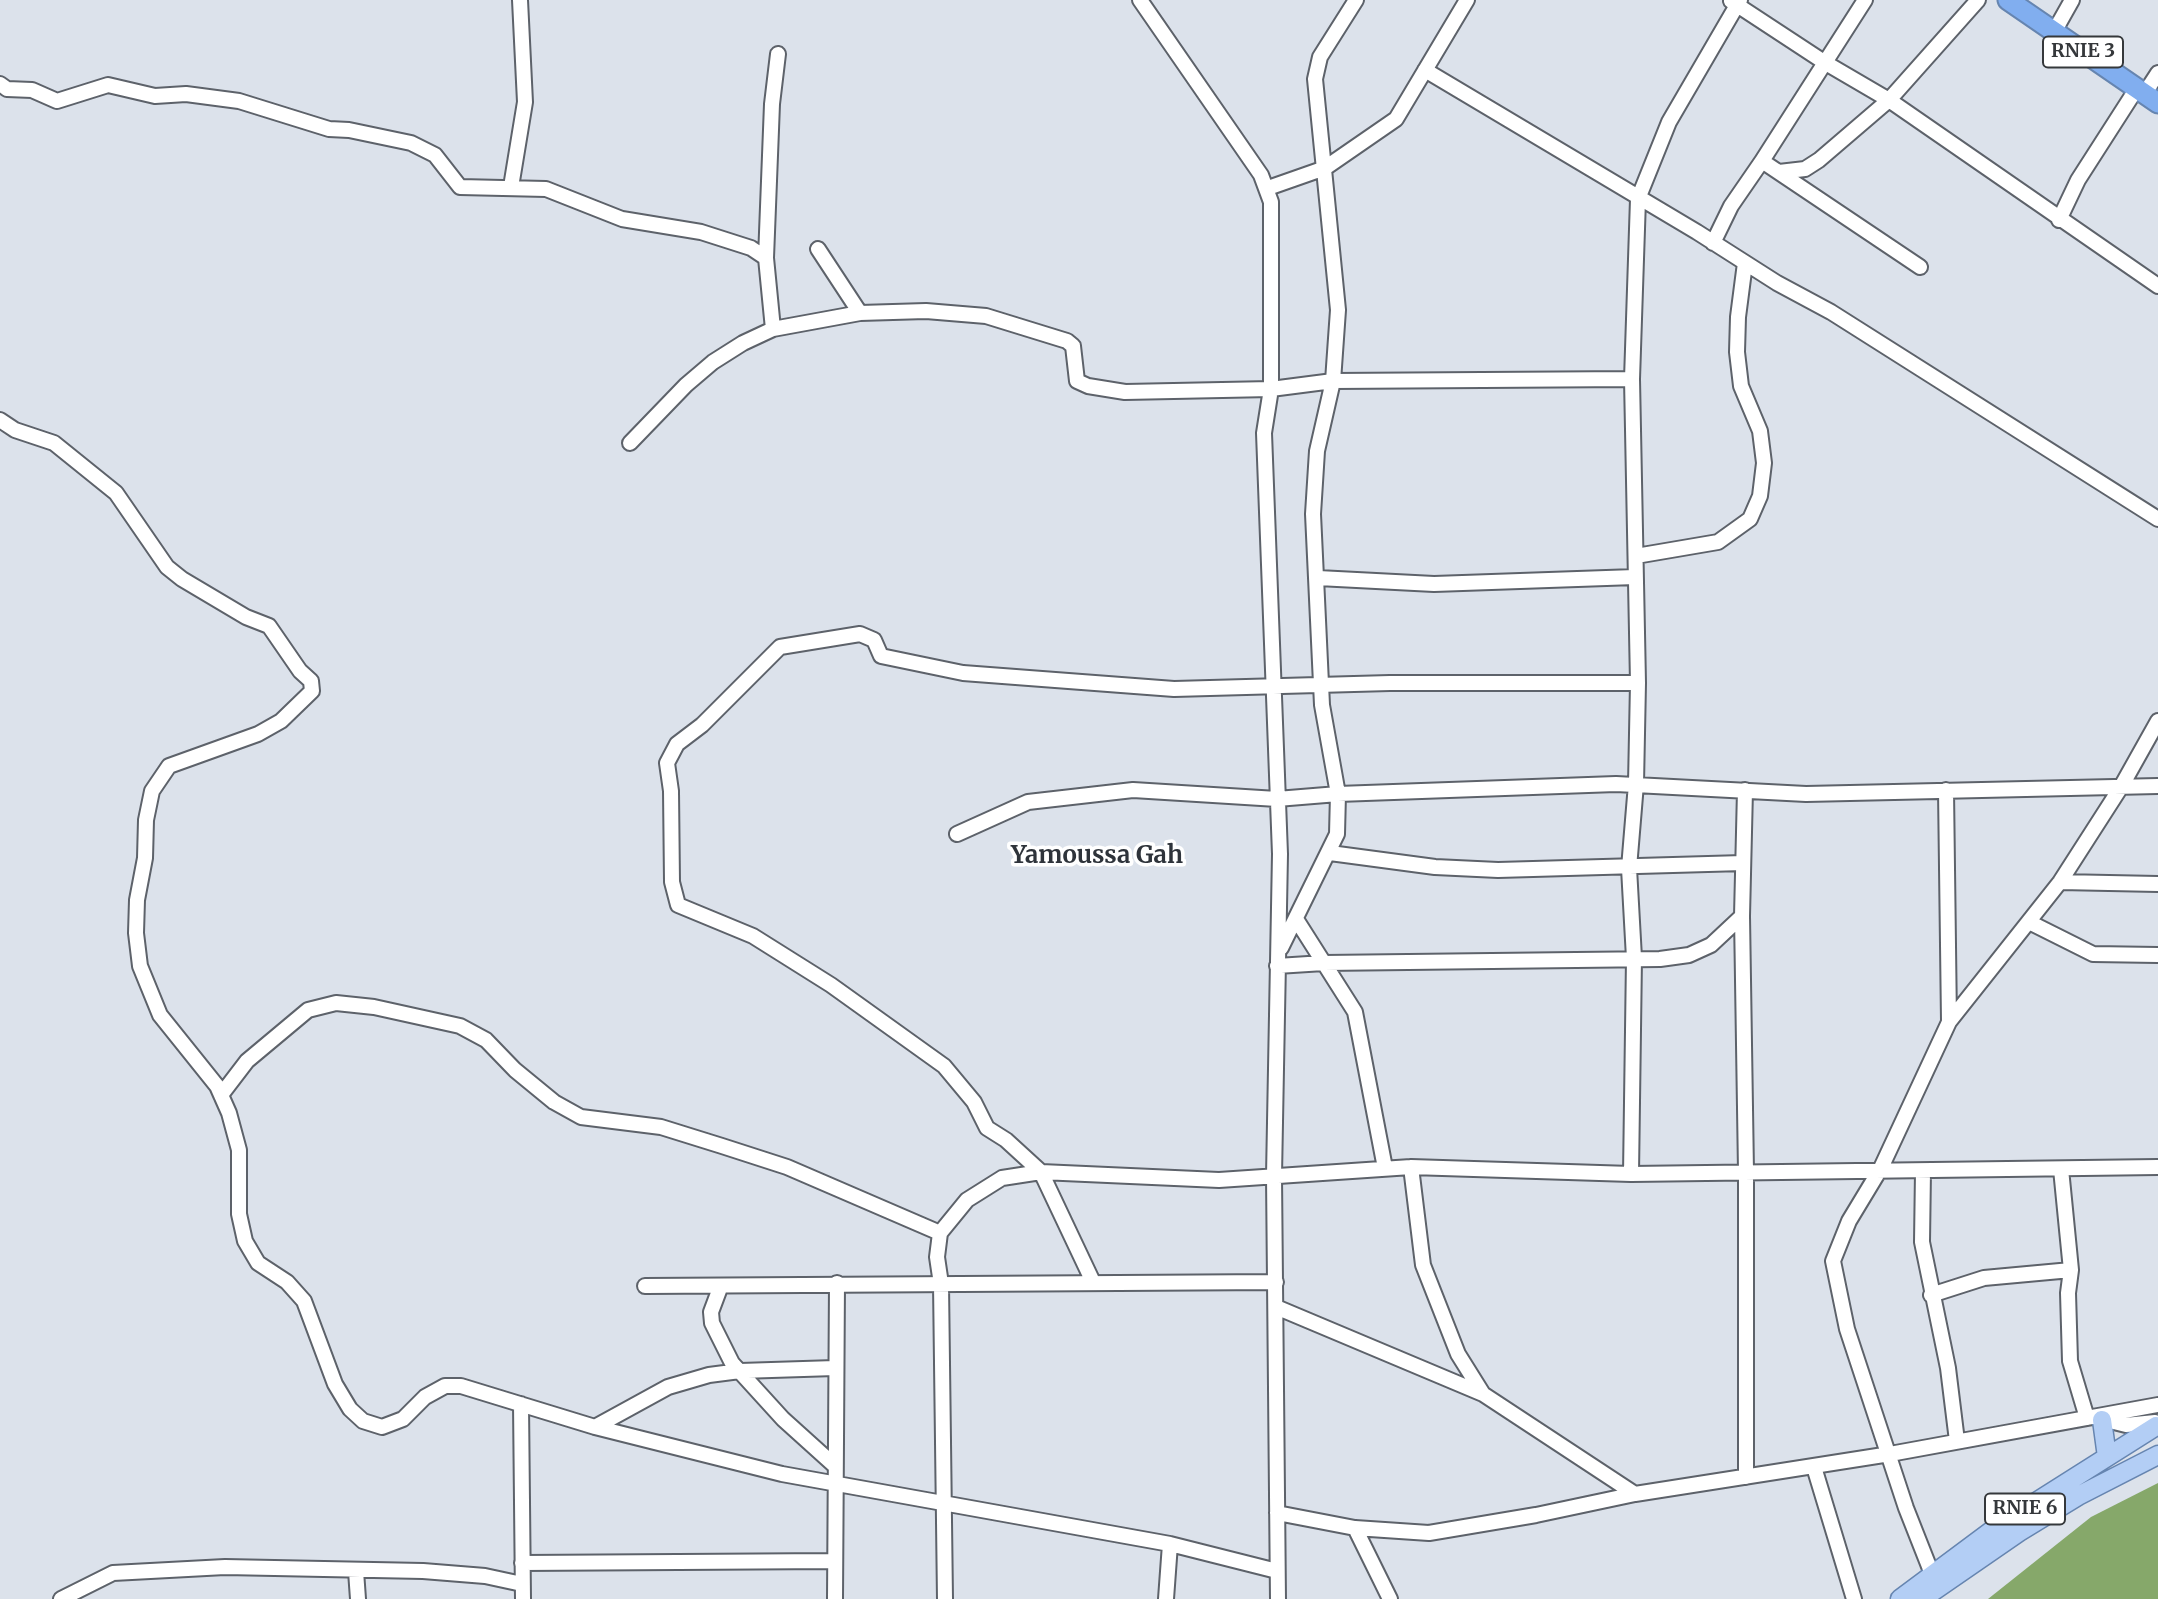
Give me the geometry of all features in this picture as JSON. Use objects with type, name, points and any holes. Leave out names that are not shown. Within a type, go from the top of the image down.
[{"type":"highway","name":"RNIE 3","points":[[2008,0],[2146,95]]},
{"type":"main road","points":[[2094,1418],[2107,1457]]},
{"type":"main road","name":"RNIE 6","points":[[1900,1599],[1998,1527],[2107,1457],[2157,1419]]},
{"type":"main road","name":"RNIE 6","points":[[1923,1599],[2019,1531],[2078,1496],[2158,1455]]},
{"type":"street","points":[[511,187],[525,102],[520,0]]},
{"type":"street","points":[[1140,0],[1268,188],[1273,261],[1271,389],[1264,433],[1277,799],[1278,960],[1274,1176],[1278,1599]]},
{"type":"street","points":[[1278,960],[1337,834],[1338,794],[1328,747],[1322,685],[1313,496],[1317,451],[1333,382],[1338,310],[1316,69],[1320,57],[1356,0]]},
{"type":"street","points":[[1268,188],[1325,168],[1396,119],[1467,0]]},
{"type":"street","points":[[1713,243],[1731,206],[1865,0]]},
{"type":"street","points":[[1779,172],[1805,169],[1819,160],[1889,100],[1978,0]]},
{"type":"street","points":[[2054,32],[2072,0]]},
{"type":"street","points":[[1631,1174],[1634,958],[1629,867],[1636,784],[1638,683],[1632,379],[1638,199],[1669,122],[1735,1],[1824,62],[1889,100],[2158,286]]},
{"type":"street","points":[[773,329],[766,258],[772,104],[778,54]]},
{"type":"street","points":[[1425,70],[1831,312],[2158,519]]},
{"type":"street","points":[[2059,220],[2078,180],[2146,95],[2158,73]]},
{"type":"street","points":[[0,84],[7,89],[32,90],[57,101],[108,85],[155,96],[186,94],[239,101],[329,129],[349,130],[411,143],[435,155],[460,187],[546,189],[622,219],[701,232],[751,248],[766,258]]},
{"type":"street","points":[[1762,161],[1920,268]]},
{"type":"street","points":[[818,249],[860,313]]},
{"type":"street","points":[[1636,556],[1718,542],[1750,519],[1760,496],[1764,463],[1760,431],[1741,386],[1737,352],[1738,317],[1745,263]]},
{"type":"street","points":[[630,443],[713,362],[773,329],[860,313],[926,311],[986,316],[1067,341],[1073,346],[1077,381],[1088,386],[1125,392],[1271,389],[1333,382],[1632,379]]},
{"type":"street","points":[[0,420],[15,429],[54,443],[116,493],[167,567],[182,579],[246,617],[270,626],[300,671],[311,681],[312,691],[281,720],[258,734],[169,766],[152,791],[146,820],[145,858],[137,900],[136,933],[140,965],[160,1014],[221,1095],[239,1150],[239,1214],[245,1241],[258,1263],[287,1282],[304,1301],[335,1384],[350,1409],[363,1421],[382,1427],[403,1419],[425,1397],[445,1386],[461,1386],[595,1427],[769,1471],[1170,1545],[1277,1571]]},
{"type":"street","points":[[1318,578],[1434,584],[1635,577]]},
{"type":"street","points":[[1093,1282],[1041,1172],[1006,1140],[987,1128],[974,1102],[944,1066],[831,985],[753,936],[678,905],[672,883],[667,763],[677,744],[702,726],[780,647],[860,634],[874,640],[881,656],[962,673],[1174,689],[1638,683]]},
{"type":"street","points":[[1932,1574],[1847,1329],[1833,1261],[1849,1221],[1881,1168],[1949,1022],[2060,882],[2121,787],[2158,721]]},
{"type":"street","points":[[957,834],[1028,802],[1133,790],[1277,799],[1338,794],[1636,784],[1806,794],[2157,788]]},
{"type":"street","points":[[1745,790],[1742,916],[1746,1172],[1746,1477]]},
{"type":"street","points":[[1946,790],[1949,1022]]},
{"type":"street","points":[[1330,853],[1435,867],[1550,870],[1743,863]]},
{"type":"street","points":[[2060,882],[2158,884]]},
{"type":"street","points":[[1278,960],[1324,963],[1660,959],[1689,955],[1711,945],[1742,916]]},
{"type":"street","points":[[1296,919],[1355,1012],[1385,1168]]},
{"type":"street","points":[[2029,922],[2093,954],[2158,955]]},
{"type":"street","points":[[221,1095],[247,1061],[308,1010],[335,1003],[374,1007],[460,1026],[485,1040],[544,1094],[581,1117],[661,1127],[787,1167],[940,1233]]},
{"type":"street","points":[[1411,1167],[1423,1265],[1458,1354],[1483,1394]]},
{"type":"street","points":[[945,1599],[942,1284],[936,1257],[940,1233],[967,1200],[1002,1178],[1041,1172],[1219,1180],[1411,1167],[1631,1174],[1881,1168],[1923,1171],[2158,1167]]},
{"type":"street","points":[[2061,1169],[2071,1270],[2068,1293],[2070,1361],[2094,1418]]},
{"type":"street","points":[[1923,1171],[1922,1242],[1948,1368],[1957,1441]]},
{"type":"street","points":[[1931,1295],[1984,1278],[2071,1270]]},
{"type":"street","points":[[645,1286],[720,1288],[837,1283],[1276,1282]]},
{"type":"street","points":[[835,1599],[837,1283]]},
{"type":"street","points":[[720,1288],[711,1312],[718,1338],[740,1371],[783,1419],[834,1465]]},
{"type":"street","points":[[1276,1307],[1483,1394],[1635,1493]]},
{"type":"street","points":[[595,1427],[668,1387],[740,1371],[835,1368]]},
{"type":"street","points":[[61,1599],[113,1573],[225,1567],[485,1576],[522,1592],[522,1404]]},
{"type":"street","points":[[1277,1513],[1355,1528],[1429,1533],[1536,1515],[1635,1493],[1814,1467],[2094,1418],[2126,1425],[2157,1419]]},
{"type":"street","points":[[1814,1467],[1854,1599]]},
{"type":"street","points":[[1355,1528],[1390,1599]]},
{"type":"street","points":[[1166,1599],[1170,1545]]},
{"type":"street","points":[[522,1563],[834,1560]]},
{"type":"street","points":[[356,1571],[358,1599]]},
{"type":"green space","points":[[2158,1483],[2158,1599],[1988,1599],[2091,1517]]},
{"type":"district","name":"Yamoussa Gah","points":[[1097,856]]}]
